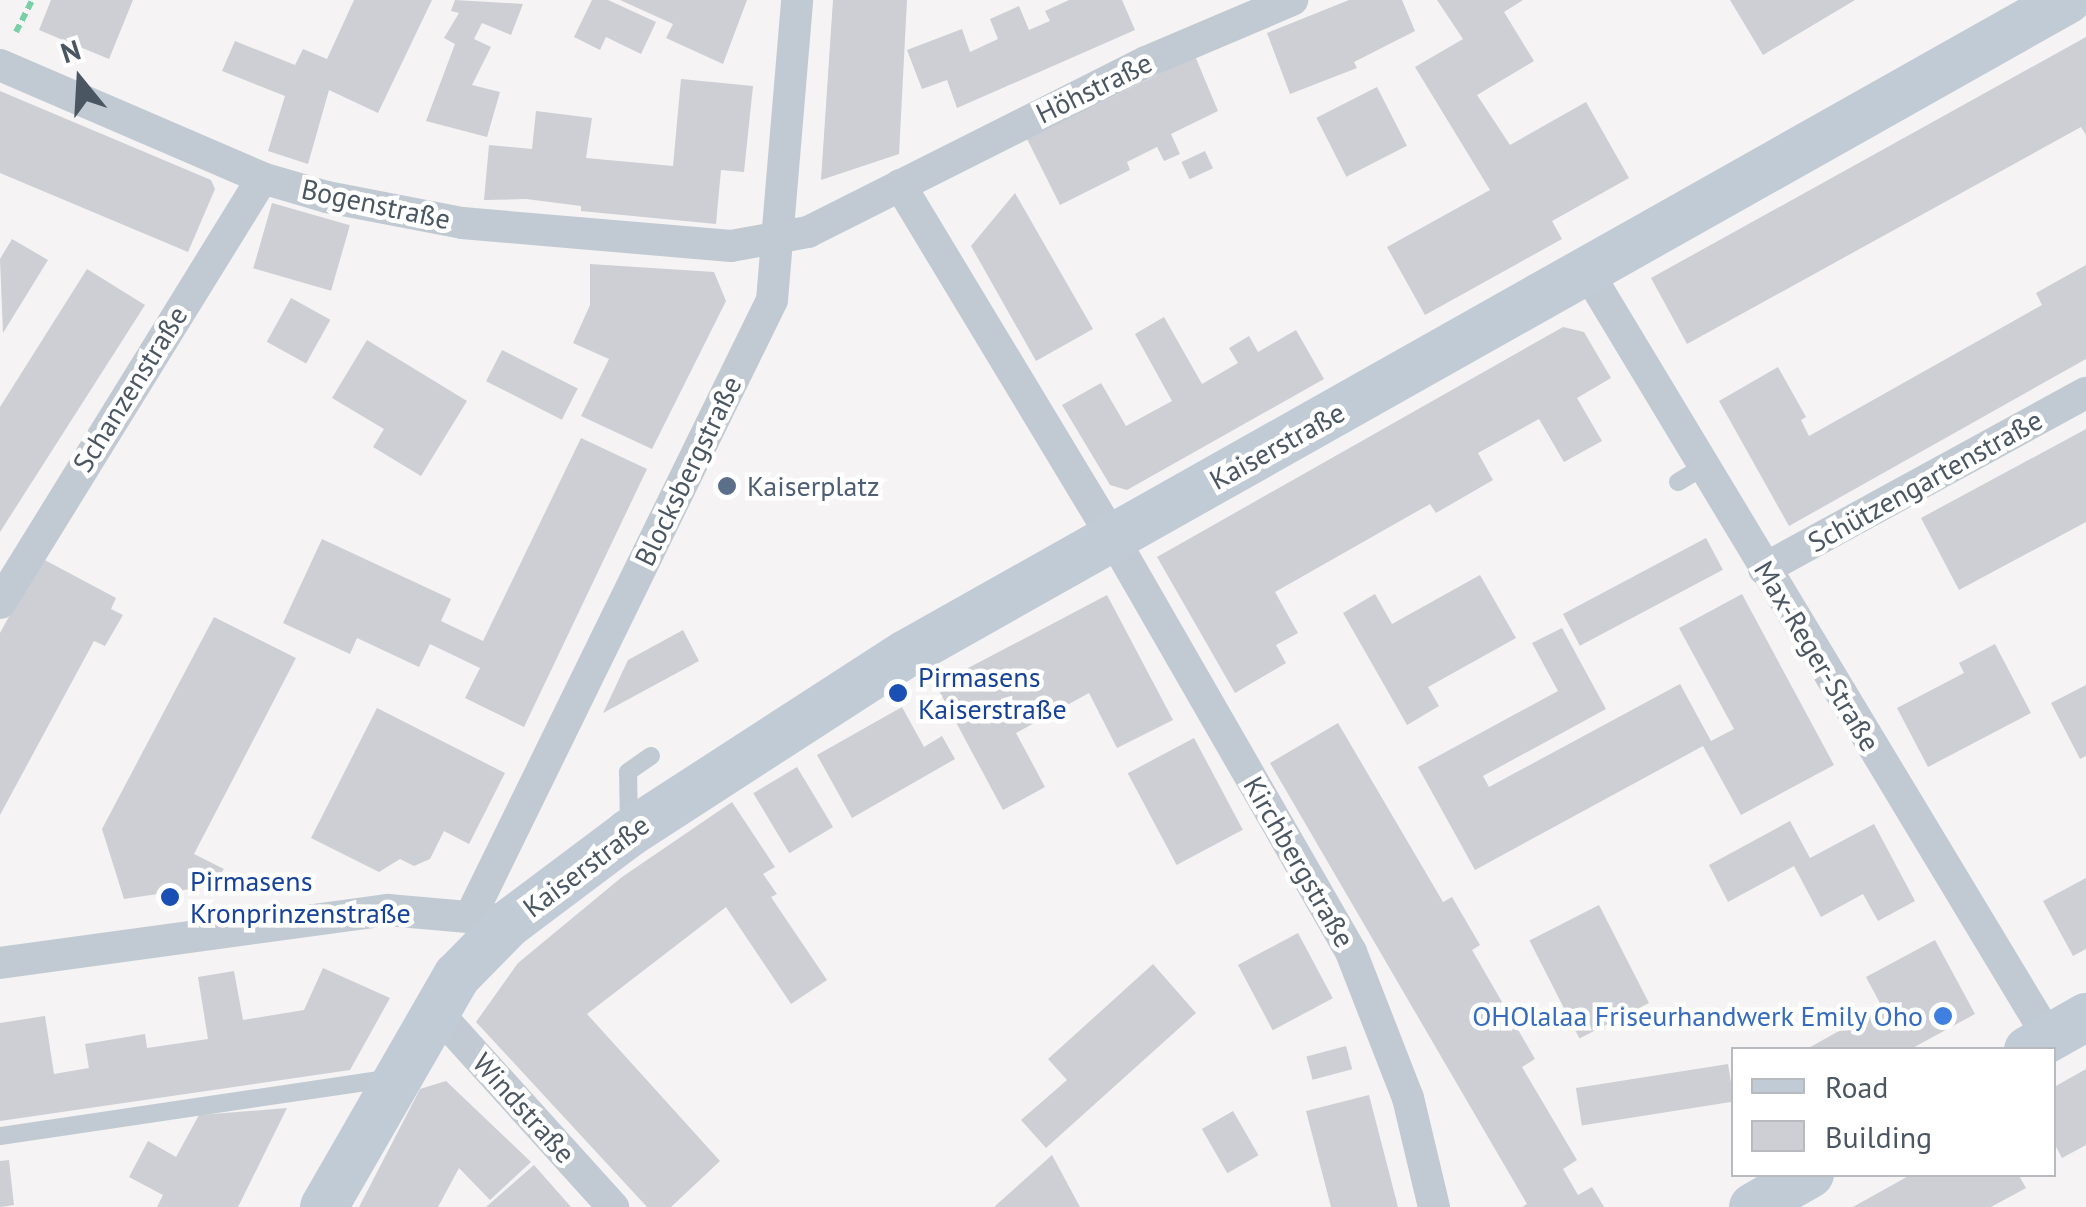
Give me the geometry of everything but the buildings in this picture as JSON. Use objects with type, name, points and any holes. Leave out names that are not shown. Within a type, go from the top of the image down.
[{"type":"main road","name":"Kaiserstraße","points":[[490,918],[906,654],[1588,273],[2066,0]]},
{"type":"main road","name":"Blocksbergstraße","points":[[324,1207],[394,1079],[490,918]]},
{"type":"main road","points":[[1753,1207],[1805,1177]]},
{"type":"street","name":"Blocksbergstraße","points":[[490,918],[772,300],[797,0]]},
{"type":"street","name":"Höhstraße","points":[[900,185],[1146,62],[1292,0]]},
{"type":"street","name":"Bogenstraße","points":[[0,65],[262,178],[462,223],[731,246],[775,242]]},
{"type":"street","name":"Schanzenstraße","points":[[0,602],[262,178]]},
{"type":"street","points":[[775,242],[900,185],[1113,538]]},
{"type":"street","name":"Max-Reger-Straße","points":[[1588,273],[1691,474],[1764,569],[2054,1034]]},
{"type":"street","name":"Schützengartenstraße","points":[[1764,569],[2086,393]]},
{"type":"street","name":"Kirchbergstraße","points":[[1113,538],[1351,952],[1408,1098],[1434,1207]]},
{"type":"street","points":[[0,964],[388,910],[490,918]]},
{"type":"street","name":"Windstraße","points":[[435,1010],[613,1207]]},
{"type":"lane","points":[[630,832],[628,772],[651,756]]},
{"type":"lane","points":[[0,1136],[394,1079]]},
{"type":"place","name":"Kaiserplatz","points":[[727,486]]},
{"type":"place","name":"Pirmasens Kaiserstraße","points":[[898,693]]},
{"type":"place","name":"Pirmasens Kronprinzenstraße","points":[[170,897]]},
{"type":"place","name":"OHOlalaa Friseurhandwerk Emily Oho","points":[[1943,1016]]}]
